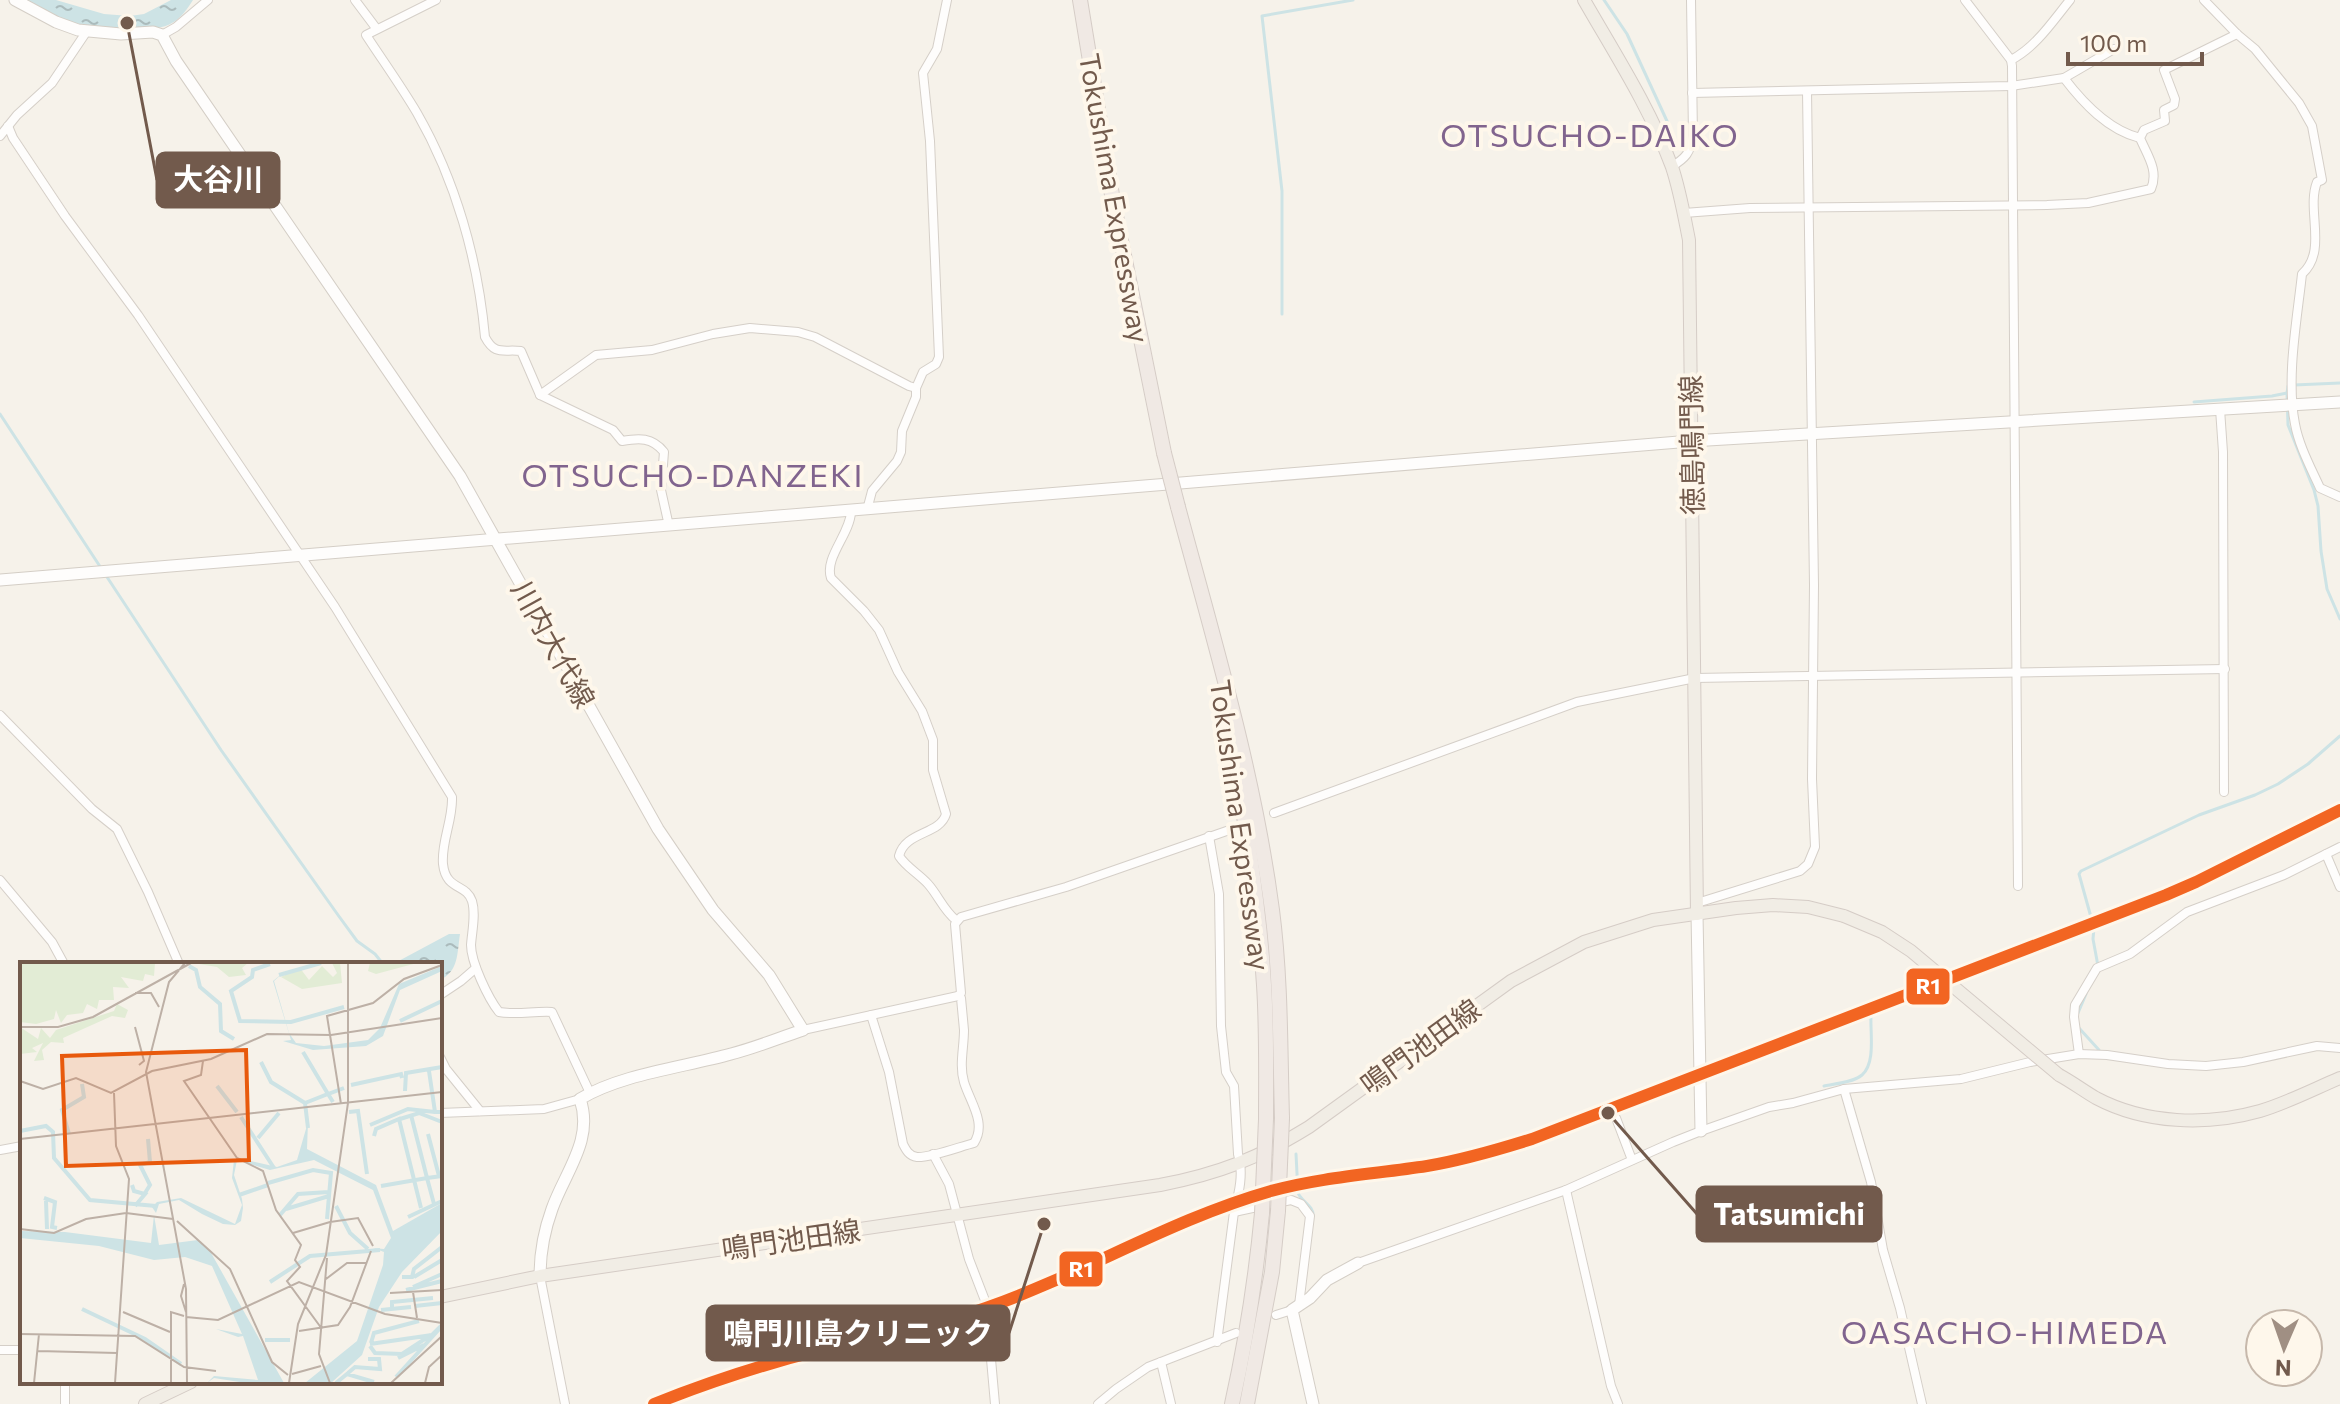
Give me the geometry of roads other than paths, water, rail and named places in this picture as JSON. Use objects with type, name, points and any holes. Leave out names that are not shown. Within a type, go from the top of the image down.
[{"type":"highway","name":"Tokushima Expressway","points":[[1080,0],[1113,201],[1164,453],[1236,716],[1255,803],[1270,898],[1279,1000],[1282,1118],[1278,1211],[1272,1272],[1247,1404]]},
{"type":"highway","name":"Tokushima Expressway","points":[[1210,629],[1243,805],[1265,988],[1266,1119],[1262,1213],[1243,1353],[1232,1404]]},
{"type":"main road","name":"徳島鳴門線","points":[[1584,0],[1645,109],[1671,167],[1689,240],[1697,909]]},
{"type":"main road","name":"鳴門池田線","points":[[442,1297],[540,1276],[1204,1176],[1241,1163],[1309,1127],[1511,981],[1584,942],[1697,909],[1773,905],[1808,907],[1844,916],[1882,932],[1911,951],[2059,1075],[2098,1099],[2138,1114],[2201,1121],[2235,1117],[2263,1110],[2340,1078]]},
{"type":"main road","points":[[145,1404],[187,1384]]},
{"type":"street","points":[[15,0],[78,30],[121,34],[164,34],[208,0]]},
{"type":"street","points":[[355,0],[376,28]]},
{"type":"street","points":[[436,0],[366,35],[418,114],[455,197],[474,260],[485,337],[491,347],[499,351],[521,351],[540,395],[613,430],[622,441],[648,439],[658,444],[664,452],[661,490],[669,526]]},
{"type":"street","points":[[867,510],[872,491],[901,452],[902,431],[923,372],[936,364],[939,357],[930,141],[923,73],[937,49],[947,0]]},
{"type":"street","points":[[1671,167],[1690,152],[1693,136],[1691,0]]},
{"type":"street","points":[[1965,0],[2011,60],[2018,886]]},
{"type":"street","points":[[2011,60],[2039,38],[2070,0]]},
{"type":"street","points":[[2204,0],[2255,49],[2299,103],[2312,126],[2322,180],[2317,182],[2314,189],[2316,228],[2313,258],[2302,274],[2289,405],[2320,488],[2340,497]]},
{"type":"street","points":[[0,136],[17,115],[52,83],[87,31]]},
{"type":"street","name":"川内大代線","points":[[164,34],[176,61],[460,476],[658,829],[713,910],[769,975],[803,1030]]},
{"type":"street","points":[[2140,138],[2144,130],[2165,121],[2164,110],[2174,105],[2175,99],[2164,70],[2237,34]]},
{"type":"street","points":[[1692,93],[2011,86],[2064,78],[2114,49]]},
{"type":"street","points":[[2064,78],[2079,98],[2101,118],[2127,135],[2140,138]]},
{"type":"street","points":[[1701,1131],[1697,909],[1800,871],[1808,864],[1815,847],[1807,91]]},
{"type":"street","points":[[8,126],[65,216],[138,315],[353,634],[452,797],[443,865],[446,878],[471,898],[474,909],[473,963],[493,1004],[499,1012],[508,1014],[552,1012],[585,1096],[582,1142],[548,1219],[540,1254],[540,1276],[565,1404]]},
{"type":"street","points":[[1684,213],[1750,208],[2088,203],[2151,189],[2154,167],[2140,138]]},
{"type":"street","points":[[540,395],[596,355],[652,350],[750,328],[798,332],[815,337],[916,388]]},
{"type":"street","points":[[1,578],[300,557],[1691,441],[2340,402]]},
{"type":"street","points":[[2220,409],[2223,452],[2224,792]]},
{"type":"street","points":[[851,512],[849,525],[829,572],[831,578],[879,630],[898,672],[922,711],[933,740],[933,770],[946,814],[937,825],[911,838],[900,850],[899,856],[928,884],[949,915],[956,920]]},
{"type":"street","points":[[1274,813],[1577,702],[1695,678],[2225,669]]},
{"type":"street","points":[[0,715],[92,809],[108,821],[122,839],[178,962]]},
{"type":"street","points":[[956,920],[1066,887],[1238,827]]},
{"type":"street","points":[[1209,836],[1219,894],[1224,1057],[1226,1072],[1234,1086],[1241,1163],[1217,1342]]},
{"type":"street","points":[[2079,1054],[2075,1005],[2097,968],[2130,954],[2187,912],[2274,880],[2340,847]]},
{"type":"street","points":[[2326,854],[2340,887]]},
{"type":"street","points":[[0,880],[52,942],[63,962]]},
{"type":"street","points":[[442,1113],[544,1109],[652,1073],[731,1054],[803,1030],[958,996],[961,993],[956,920]]},
{"type":"street","points":[[442,994],[476,968]]},
{"type":"street","points":[[871,1015],[889,1072],[903,1144],[910,1154],[918,1157],[933,1154],[974,1143],[978,1136],[979,1119],[963,1080],[964,1031],[961,998],[958,996]]},
{"type":"street","points":[[1276,1315],[1296,1307],[1327,1280],[1358,1263],[1566,1190],[1701,1131],[1769,1107],[1844,1089],[1961,1079],[2079,1054],[2206,1066],[2243,1062],[2317,1046],[2340,1048]]},
{"type":"street","points":[[442,1061],[480,1111]]},
{"type":"street","points":[[1844,1089],[1871,1182],[1883,1250],[1922,1404]]},
{"type":"street","points":[[1616,1118],[1632,1160]]},
{"type":"street","points":[[0,1150],[20,1146]]},
{"type":"street","points":[[933,1154],[949,1184],[969,1259],[987,1308],[995,1404]]},
{"type":"street","points":[[1566,1190],[1611,1386],[1618,1404]]},
{"type":"street","points":[[1234,1212],[1291,1200],[1301,1204],[1310,1216],[1296,1307],[1313,1404]]},
{"type":"street","points":[[1098,1404],[1137,1373],[1236,1333]]},
{"type":"street","points":[[1161,1362],[1171,1404]]},
{"type":"water","points":[[25,0],[56,0],[104,14],[130,16],[144,14],[171,0],[193,0],[172,23],[135,30],[75,23]]},
{"type":"water","points":[[449,934],[460,934],[454,966],[442,979],[442,962],[397,962]]},
{"type":"waterway","points":[[1282,314],[1282,191],[1262,16],[1353,0]]},
{"type":"waterway","points":[[1604,0],[1627,34],[1672,132]]},
{"type":"waterway","points":[[2294,385],[2340,383]]},
{"type":"waterway","points":[[2194,402],[2272,396],[2287,393],[2288,386]]},
{"type":"waterway","points":[[2287,393],[2288,425],[2314,490],[2327,589],[2340,619]]},
{"type":"waterway","points":[[0,414],[101,568]]},
{"type":"waterway","points":[[105,574],[221,750],[338,915],[357,941],[381,962]]},
{"type":"waterway","points":[[2098,966],[2094,928],[2079,874],[2081,871],[2199,815],[2278,784],[2308,764],[2340,736]]},
{"type":"waterway","points":[[2078,1013],[2086,994]]},
{"type":"waterway","points":[[1824,1086],[1854,1079],[1866,1070],[1871,1055],[1871,1016]]},
{"type":"waterway","points":[[2079,1028],[2099,1050]]},
{"type":"waterway","points":[[1296,1154],[1298,1193],[1312,1209],[1313,1216]]},
{"type":"place","name":"大谷川","points":[[127,23]]},
{"type":"place","name":"Tatsumichi","points":[[1608,1113]]},
{"type":"place","name":"鳴門川島クリニック","points":[[1044,1224]]},
{"type":"district","name":"OTSUCHO-DAIKO","points":[[1590,134]]},
{"type":"district","name":"OTSUCHO-DANZEKI","points":[[693,474]]},
{"type":"district","name":"OASACHO-HIMEDA","points":[[2005,1331]]}]
